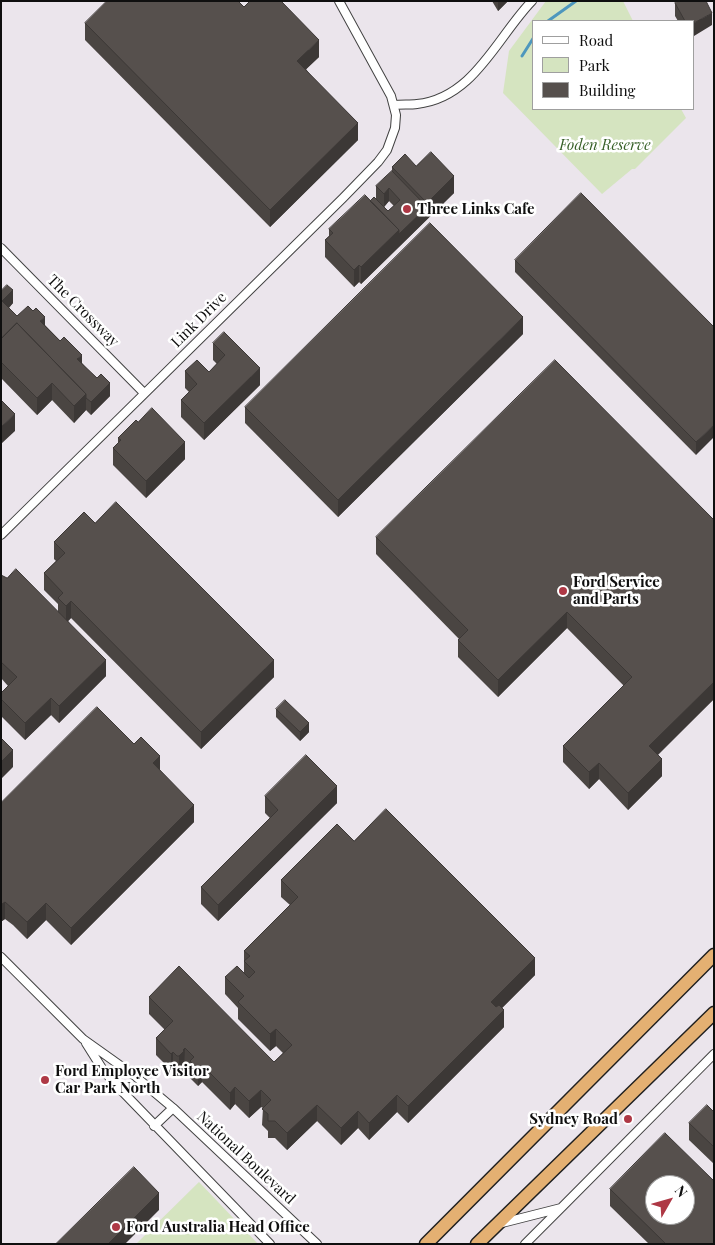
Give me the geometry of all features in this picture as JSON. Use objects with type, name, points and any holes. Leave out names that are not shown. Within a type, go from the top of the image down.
[{"type":"highway","points":[[426,1244],[714,954]]},
{"type":"highway","points":[[477,1244],[714,1013]]},
{"type":"street","points":[[339,1],[394,104],[418,104],[435,100],[457,88],[480,68],[532,1]]},
{"type":"street","name":"Link Drive","points":[[1,535],[378,162],[387,150],[391,140],[396,115],[394,104]]},
{"type":"street","name":"The Crossway","points":[[1,248],[144,393]]},
{"type":"street","name":"National Boulevard","points":[[1,957],[83,1040],[135,1076],[172,1108],[317,1244]]},
{"type":"street","name":"National Boulevard","points":[[83,1040],[103,1070],[154,1126],[270,1244]]},
{"type":"street","points":[[525,1244],[714,1054]]},
{"type":"street","points":[[154,1126],[172,1108]]},
{"type":"street","points":[[496,1225],[561,1208]]},
{"type":"shaded area","points":[[1,1],[714,1],[714,1244],[1,1244]]},
{"type":"green space","name":"Foden Reserve","points":[[546,1],[623,1],[632,20],[532,20],[532,110],[682,110],[686,118],[635,169],[632,169],[602,194],[503,93],[509,51]]},
{"type":"green space","points":[[199,1182],[258,1244],[136,1244]]},
{"type":"building","points":[[107,1],[238,1],[244,7],[250,1],[281,1],[319,40],[297,61],[358,123],[270,210],[85,23]]},
{"type":"building","points":[[678,1],[706,1],[712,13],[695,22],[695,20],[684,20],[675,3]]},
{"type":"building","points":[[431,152],[454,176],[427,203],[392,167],[405,154],[416,166]]},
{"type":"building","points":[[392,171],[427,207],[399,234],[399,230],[370,201],[374,197],[388,211],[400,200],[389,188],[384,194],[376,186]]},
{"type":"building","points":[[581,193],[714,327],[714,425],[696,442],[515,260]]},
{"type":"building","points":[[365,195],[399,230],[361,267],[359,265],[354,270],[325,240],[333,233],[329,229]]},
{"type":"building","points":[[430,223],[523,317],[338,500],[245,407]]},
{"type":"building","points":[[7,285],[13,290],[2,301],[17,316],[28,306],[33,311],[36,308],[45,317],[40,321],[60,341],[64,337],[82,355],[77,359],[97,378],[101,374],[110,383],[91,402],[86,398],[86,394],[17,323],[1,339],[1,291]]},
{"type":"building","points":[[17,323],[86,394],[74,406],[52,383],[37,398],[1,362],[1,339]]},
{"type":"building","points":[[224,332],[260,368],[204,423],[181,400],[197,384],[185,371],[197,360],[209,372],[225,355],[213,343]]},
{"type":"building","name":"Ford Service and Parts","points":[[555,360],[714,520],[714,682],[649,746],[662,759],[628,793],[599,763],[589,772],[563,746],[632,677],[567,612],[498,680],[458,640],[468,630],[376,537]]},
{"type":"building","points":[[1,400],[15,414],[1,427]]},
{"type":"building","points":[[152,408],[185,442],[146,481],[113,448],[121,440],[118,438],[136,420],[138,422]]},
{"type":"building","points":[[116,502],[274,660],[201,732],[71,601],[66,606],[58,598],[63,593],[44,573],[65,553],[54,542],[84,512],[95,523]]},
{"type":"building","points":[[16,569],[106,660],[59,706],[51,698],[25,723],[1,699],[1,693],[17,677],[1,662],[1,575],[7,578]]},
{"type":"building","points":[[285,700],[309,723],[300,732],[276,709]]},
{"type":"building","points":[[97,707],[134,744],[141,737],[160,756],[153,763],[194,805],[71,928],[46,903],[27,922],[5,902],[1,903],[1,803]]},
{"type":"building","points":[[1,738],[13,750],[1,762]]},
{"type":"building","points":[[306,755],[337,786],[218,905],[201,887],[278,810],[265,796]]},
{"type":"building","points":[[386,809],[535,958],[491,1002],[496,1007],[499,1005],[504,1010],[408,1106],[397,1095],[369,1123],[358,1111],[341,1128],[317,1105],[287,1133],[275,1121],[268,1121],[268,1114],[262,1109],[271,1100],[261,1090],[249,1101],[235,1087],[230,1093],[202,1065],[198,1069],[190,1061],[194,1057],[185,1048],[179,1056],[173,1052],[171,1054],[156,1038],[173,1021],[149,997],[179,966],[274,1062],[292,1045],[276,1029],[270,1034],[238,1002],[244,996],[225,977],[237,966],[249,978],[255,972],[244,961],[250,956],[244,951],[298,897],[281,880],[337,824],[354,841]]},
{"type":"building","points":[[707,1105],[714,1112],[714,1147],[689,1123]]},
{"type":"building","points":[[665,1133],[714,1181],[714,1244],[666,1244],[647,1225],[695,1225],[695,1175],[645,1175],[645,1223],[610,1189]]},
{"type":"building","points":[[134,1167],[159,1193],[108,1244],[56,1244]]},
{"type":"waterway","points":[[549,20],[576,1]]},
{"type":"waterway","points":[[522,56],[532,40]]},
{"type":"place","name":"Three Links Cafe","points":[[407,209]]},
{"type":"place","name":"Ford Service and Parts","points":[[563,591]]},
{"type":"place","name":"Ford Employee Visitor Car Park North","points":[[45,1080]]},
{"type":"place","name":"Sydney Road","points":[[628,1119]]},
{"type":"place","name":"Ford Australia Head Office","points":[[116,1227]]}]
